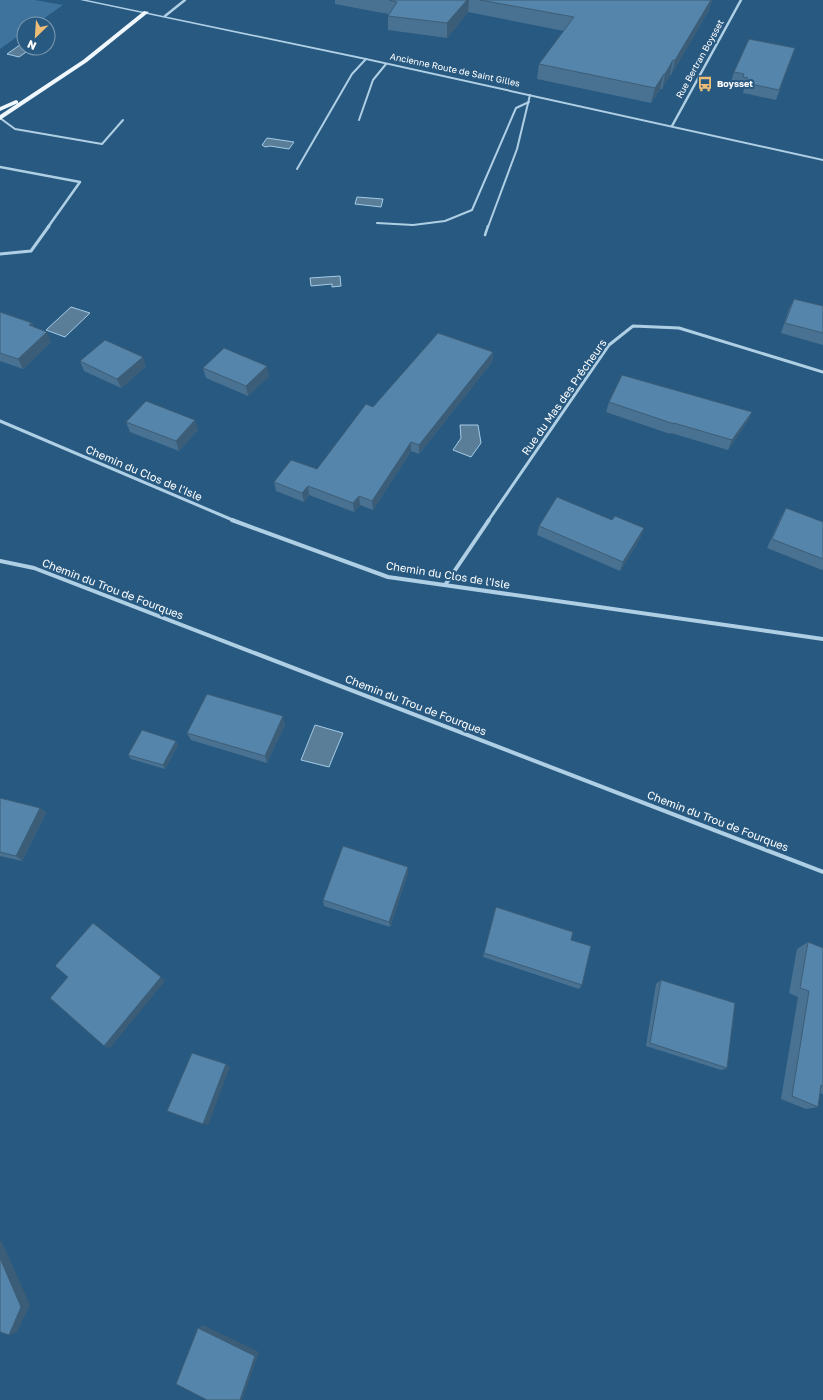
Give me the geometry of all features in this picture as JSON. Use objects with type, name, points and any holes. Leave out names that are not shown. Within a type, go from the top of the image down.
[{"type":"main road","points":[[0,118],[101,49],[146,12]]},
{"type":"main road","points":[[0,109],[41,91]]},
{"type":"street","name":"Ancienne Route de Saint Gilles","points":[[82,0],[146,12],[366,59],[823,160]]},
{"type":"street","points":[[165,16],[185,0]]},
{"type":"street","name":"Rue Bertran Boysset","points":[[672,126],[741,0]]},
{"type":"street","points":[[0,167],[80,182],[32,251],[0,254]]},
{"type":"street","name":"Rue du Mas des Prêcheurs","points":[[445,585],[609,345],[633,326],[679,328],[823,372]]},
{"type":"street","name":"Chemin du Clos de l'Isle","points":[[0,421],[243,525],[388,577],[823,639]]},
{"type":"street","name":"Chemin du Trou de Fourques","points":[[0,561],[34,568],[823,872]]},
{"type":"lane","points":[[297,170],[352,74],[366,59]]},
{"type":"lane","points":[[359,120],[373,80],[386,64]]},
{"type":"lane","points":[[485,235],[506,180],[530,95]]},
{"type":"lane","points":[[377,224],[413,225],[445,221],[472,210],[516,108],[528,102]]},
{"type":"lane","points":[[0,118],[15,129],[102,144],[123,120]]},
{"type":"shaded area","points":[[0,0],[35,0],[63,5],[47,16],[16,16],[16,38],[0,49]]},
{"type":"shaded area","points":[[16,48],[16,56],[20,56],[19,57],[7,54]]},
{"type":"shaded area","points":[[267,138],[294,142],[289,149],[270,146],[265,147],[262,145]]},
{"type":"shaded area","points":[[357,197],[383,199],[381,207],[355,204]]},
{"type":"shaded area","points":[[340,276],[341,286],[332,287],[332,284],[311,286],[310,278]]},
{"type":"shaded area","points":[[71,307],[90,313],[65,337],[46,330]]},
{"type":"shaded area","points":[[460,425],[478,425],[481,443],[471,457],[453,450],[461,438]]},
{"type":"shaded area","points":[[315,725],[343,733],[329,767],[301,760]]},
{"type":"building","points":[[389,0],[467,0],[447,23],[388,16],[397,2]]},
{"type":"building","points":[[480,0],[711,0],[675,60],[673,60],[655,88],[539,64],[574,17]]},
{"type":"building","points":[[749,39],[795,48],[779,90],[746,83],[748,78],[743,77],[744,74],[734,72]]},
{"type":"building","points":[[794,299],[823,306],[823,333],[785,323]]},
{"type":"building","points":[[0,312],[32,323],[29,325],[47,332],[18,359],[0,353]]},
{"type":"building","points":[[438,333],[493,352],[419,445],[411,442],[372,501],[359,496],[353,503],[308,486],[302,493],[274,482],[291,460],[317,469],[366,404],[373,407]]},
{"type":"building","points":[[105,340],[143,357],[117,379],[80,361]]},
{"type":"building","points":[[224,348],[267,366],[246,386],[203,368]]},
{"type":"building","points":[[622,375],[752,412],[732,440],[674,424],[609,402]]},
{"type":"building","points":[[146,401],[195,420],[176,441],[126,422]]},
{"type":"building","points":[[557,497],[612,520],[615,516],[644,528],[623,562],[539,526]]},
{"type":"building","points":[[786,508],[823,522],[823,559],[772,539]]},
{"type":"building","points":[[207,694],[283,716],[265,756],[187,733]]},
{"type":"building","points":[[142,730],[176,741],[163,765],[128,755]]},
{"type":"building","points":[[0,798],[40,808],[16,856],[0,852]]},
{"type":"building","points":[[343,846],[408,867],[389,922],[323,900]]},
{"type":"building","points":[[496,907],[573,932],[571,940],[591,946],[582,985],[484,953]]},
{"type":"building","points":[[93,923],[161,977],[104,1046],[50,998],[68,977],[55,966]]},
{"type":"building","points":[[808,942],[823,948],[823,1086],[821,1085],[818,1107],[792,1096],[809,991],[800,988]]},
{"type":"building","points":[[661,980],[735,1003],[727,1068],[650,1043]]},
{"type":"building","points":[[192,1053],[226,1064],[203,1124],[167,1111]]},
{"type":"building","points":[[0,1258],[21,1307],[9,1335],[0,1332]]},
{"type":"building","points":[[198,1328],[255,1356],[240,1400],[207,1400],[176,1384]]},
{"type":"place","name":"Boysset","points":[[705,84]]}]
